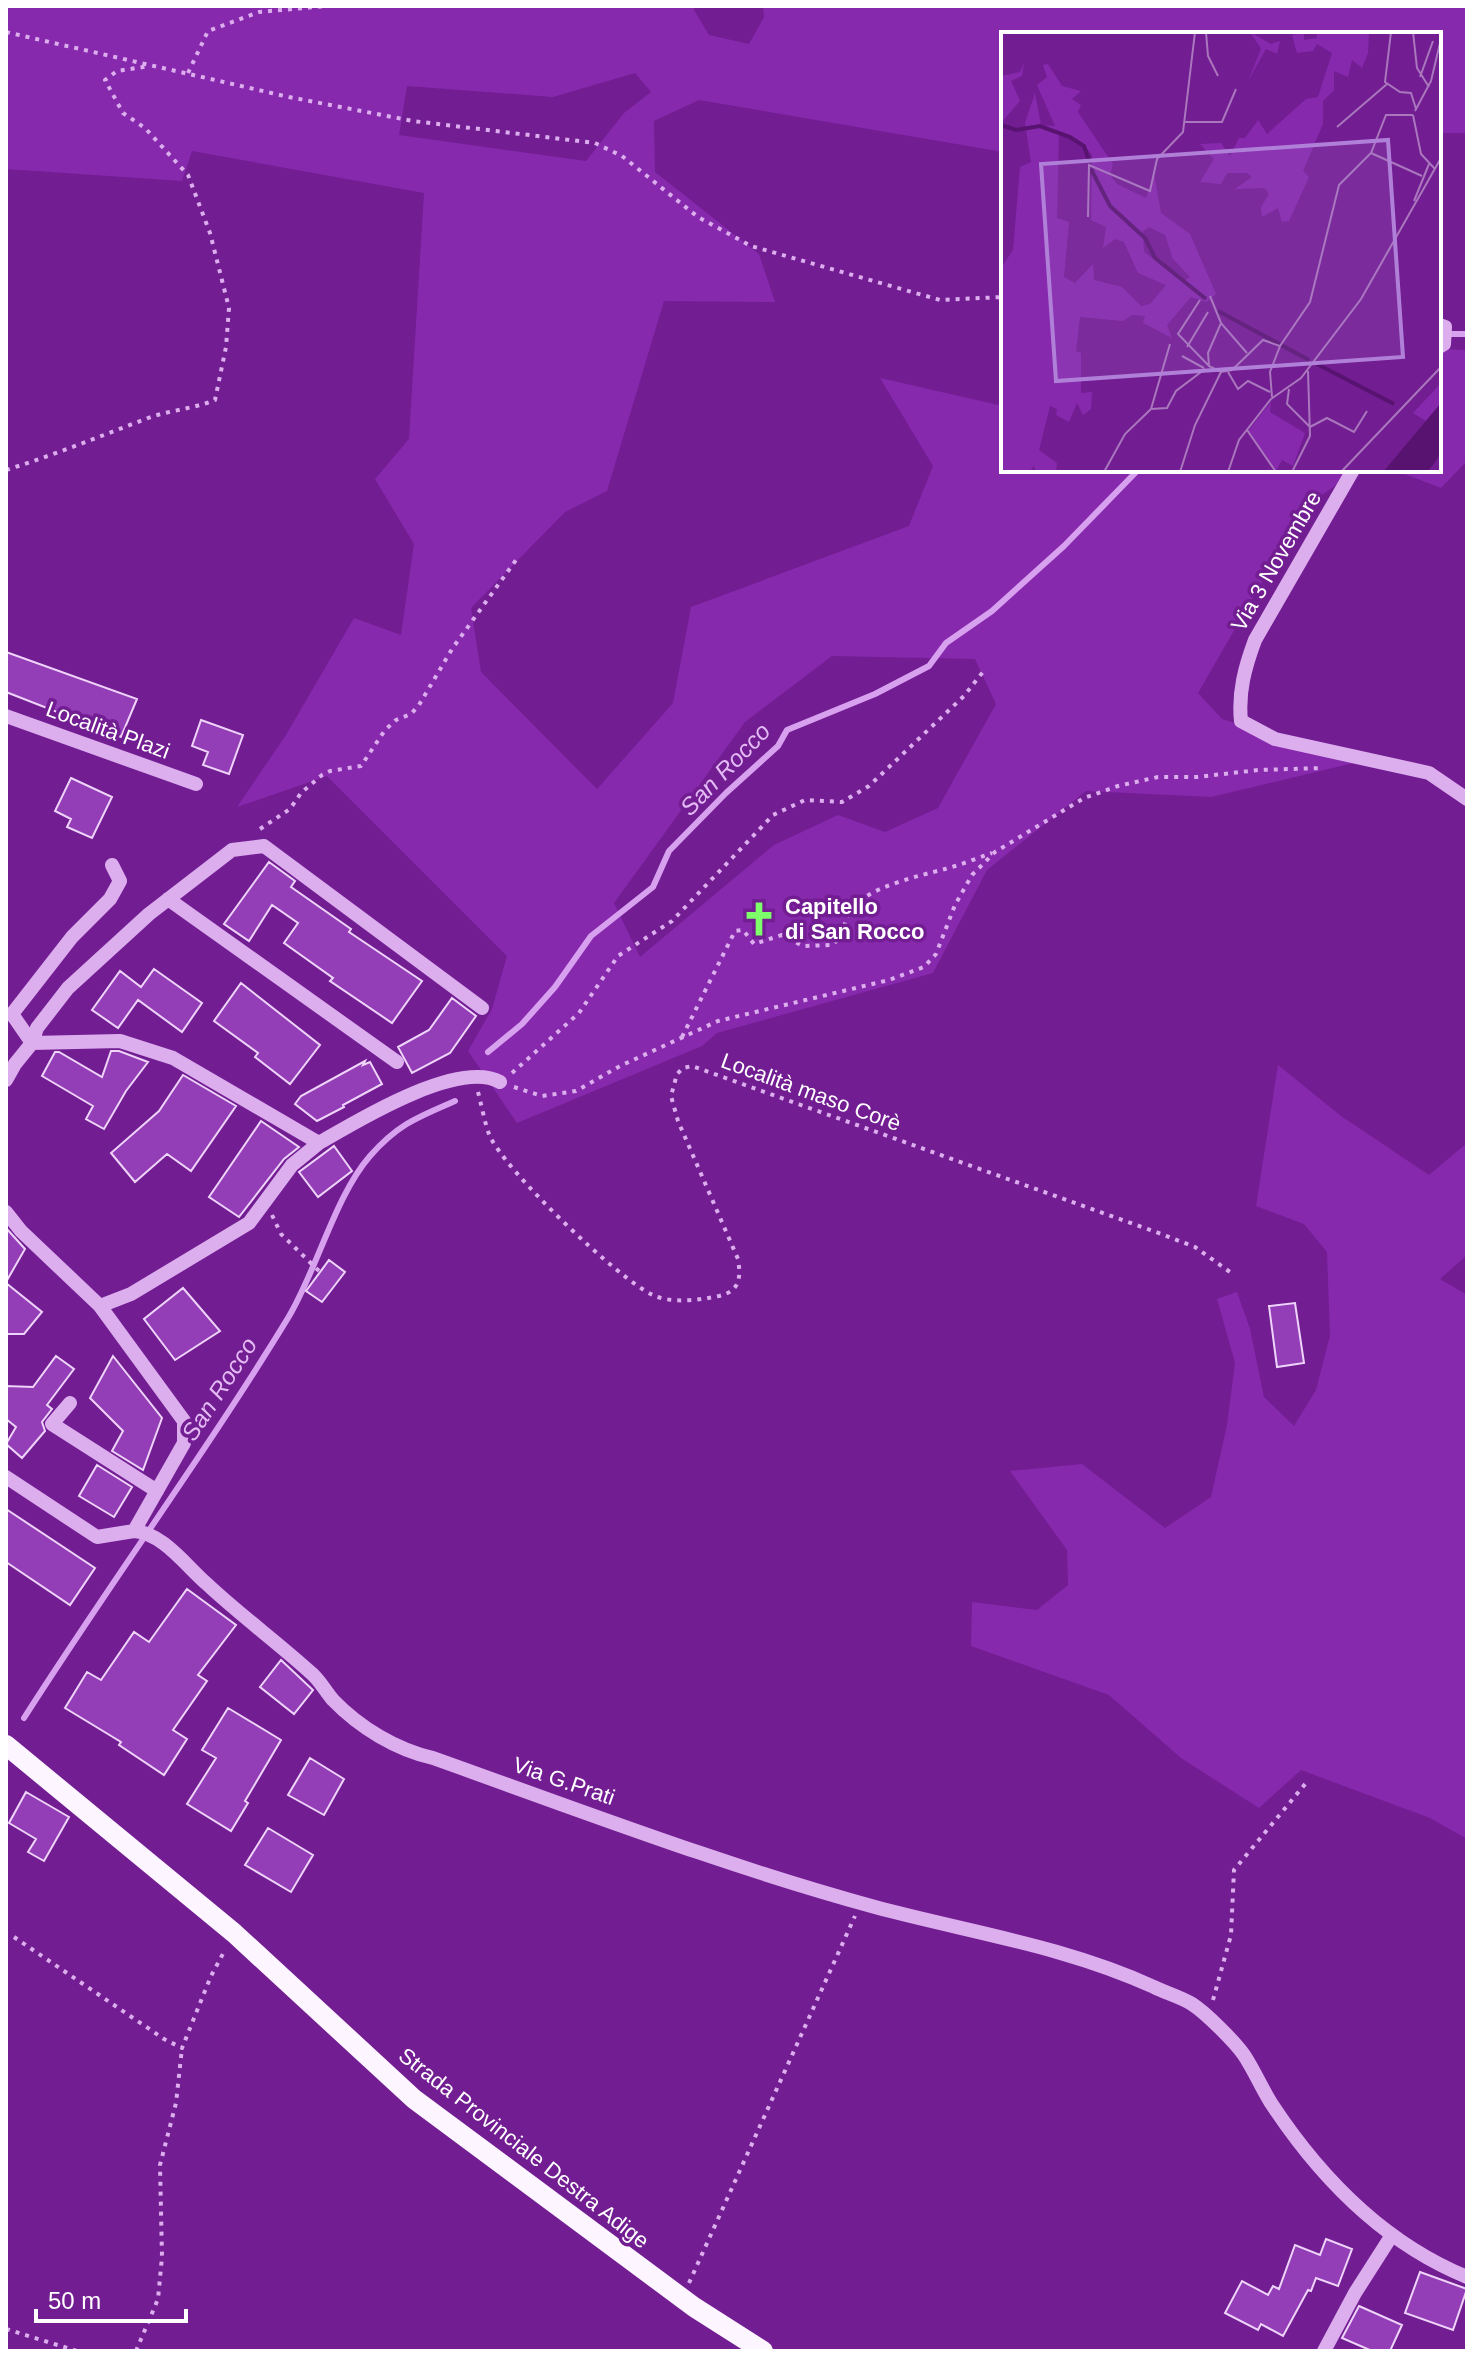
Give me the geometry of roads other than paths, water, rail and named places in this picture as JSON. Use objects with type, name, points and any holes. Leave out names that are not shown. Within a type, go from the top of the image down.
[{"type":"main road","name":"Strada Provinciale Destra Adige","points":[[6,1745],[234,1933],[414,2099],[682,2298],[763,2351]]},
{"type":"street","name":"Via 3 Novembre","points":[[1352,472],[1255,640],[1245,667],[1239,703],[1241,721],[1275,739],[1429,773],[1467,799]]},
{"type":"street","name":"Località Plazi","points":[[6,716],[196,784]]},
{"type":"street","points":[[6,1080],[32,1043],[38,1026],[68,988],[112,946],[232,850],[264,846],[482,1008]]},
{"type":"street","points":[[32,1043],[9,1010],[72,937],[110,899],[120,881],[112,865]]},
{"type":"street","points":[[168,899],[397,1062]]},
{"type":"street","points":[[32,1043],[120,1041],[173,1058],[319,1143]]},
{"type":"street","points":[[100,1306],[131,1294],[249,1223],[292,1165],[319,1143],[385,1107],[440,1082],[473,1078],[500,1082]]},
{"type":"street","points":[[6,1212],[21,1231],[100,1306],[184,1421],[184,1443],[157,1491],[140,1532],[97,1537],[6,1477]]},
{"type":"street","points":[[70,1403],[52,1424],[157,1491]]},
{"type":"street","name":"Via G.Prati","points":[[140,1532],[163,1544],[211,1589],[312,1673],[344,1709],[392,1744],[692,1851],[861,1902],[1047,1948],[1127,1974],[1193,2005],[1242,2052],[1270,2101],[1308,2155],[1335,2186],[1392,2235],[1446,2268],[1467,2277]]},
{"type":"street","points":[[1324,2351],[1355,2293],[1392,2235]]},
{"type":"waterway","name":"San Rocco","points":[[1447,334],[1467,334]]},
{"type":"waterway","name":"San Rocco","points":[[488,1052],[522,1024],[555,987],[591,936],[653,887],[669,851],[778,746],[787,730],[875,694],[929,666],[946,643],[992,611],[1064,546],[1136,472]]},
{"type":"waterway","name":"San Rocco","points":[[24,1718],[288,1318],[346,1191],[358,1172],[380,1145],[399,1129],[455,1101]]},
{"type":"place","name":"Capitello di San Rocco","points":[[759,919]]}]
